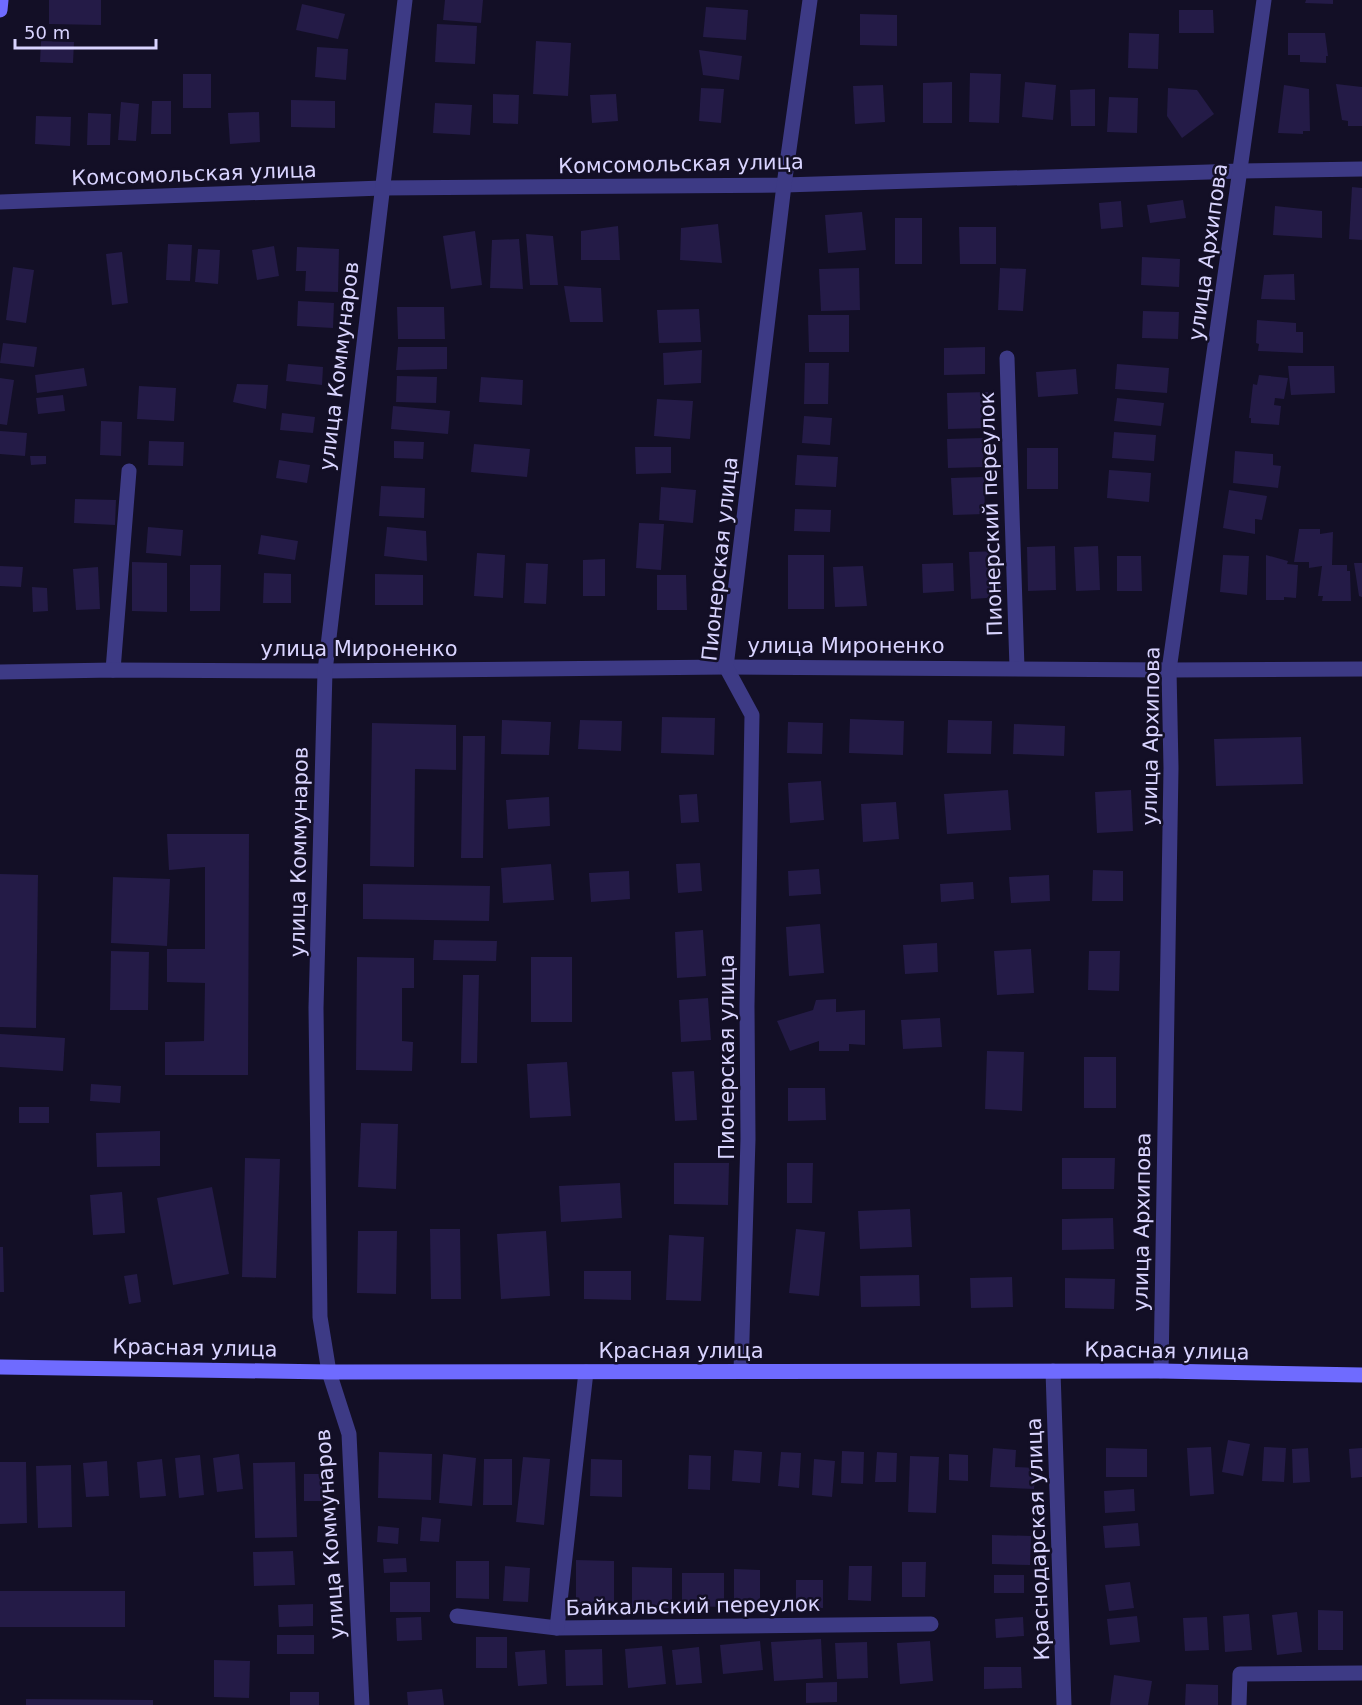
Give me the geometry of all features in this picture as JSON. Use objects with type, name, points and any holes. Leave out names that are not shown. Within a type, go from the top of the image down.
[{"type":"main road","points":[[0,10],[1,0]]},
{"type":"main road","name":"Красная улица","points":[[0,1367],[329,1372],[1161,1371],[1362,1375]]},
{"type":"street","name":"улица Коммунаров","points":[[362,1705],[349,1434],[329,1372],[320,1317],[316,1008],[325,671],[405,0]]},
{"type":"street","name":"Пионерская улица","points":[[741,1371],[748,1139],[747,1006],[752,714],[726,667],[784,185],[810,0]]},
{"type":"street","name":"улица Архипова","points":[[1161,1371],[1171,768],[1169,670],[1264,0]]},
{"type":"street","name":"Комсомольская улица","points":[[0,202],[382,188],[784,185],[1362,169]]},
{"type":"street","name":"Пионерский переулок","points":[[1007,358],[1017,668]]},
{"type":"street","points":[[113,670],[129,471]]},
{"type":"street","name":"улица Мироненко","points":[[0,672],[726,667],[1362,669]]},
{"type":"street","name":"Краснодарская улица","points":[[1053,1371],[1064,1705]]},
{"type":"street","points":[[557,1628],[586,1372]]},
{"type":"street","name":"Байкальский переулок","points":[[457,1616],[557,1628],[931,1624]]},
{"type":"street","points":[[1239,1705],[1240,1674],[1362,1673]]},
{"type":"building","points":[[49,0],[101,0],[101,25],[49,24]]},
{"type":"building","points":[[445,0],[483,0],[481,23],[443,20]]},
{"type":"building","points":[[1306,0],[1333,0],[1333,4],[1305,3]]},
{"type":"building","points":[[302,4],[345,14],[338,39],[296,30]]},
{"type":"building","points":[[706,7],[748,10],[746,40],[703,37]]},
{"type":"building","points":[[1179,10],[1213,10],[1214,33],[1179,33]]},
{"type":"building","points":[[860,14],[897,15],[897,46],[860,45]]},
{"type":"building","points":[[437,24],[477,26],[475,64],[435,62]]},
{"type":"building","points":[[1129,33],[1159,34],[1158,69],[1128,68]]},
{"type":"building","points":[[1288,33],[1325,33],[1328,56],[1326,56],[1326,63],[1300,62],[1300,55],[1288,55]]},
{"type":"building","points":[[41,41],[74,42],[73,63],[40,62]]},
{"type":"building","points":[[536,41],[571,43],[568,96],[533,94]]},
{"type":"building","points":[[317,47],[348,49],[346,80],[315,77]]},
{"type":"building","points":[[699,50],[742,56],[739,80],[703,75]]},
{"type":"building","points":[[970,73],[1001,74],[999,123],[969,122]]},
{"type":"building","points":[[183,74],[211,74],[211,108],[183,108]]},
{"type":"building","points":[[952,82],[952,123],[923,123],[923,83]]},
{"type":"building","points":[[1025,82],[1056,85],[1053,120],[1022,117]]},
{"type":"building","points":[[1336,84],[1362,87],[1362,126],[1348,126],[1348,121],[1342,120]]},
{"type":"building","points":[[883,85],[885,122],[855,124],[853,86]]},
{"type":"building","points":[[1284,85],[1309,89],[1310,131],[1303,131],[1303,134],[1278,133]]},
{"type":"building","points":[[701,88],[724,89],[721,123],[699,121]]},
{"type":"building","points":[[1168,88],[1197,90],[1214,114],[1182,138],[1167,116]]},
{"type":"building","points":[[1095,89],[1095,126],[1071,126],[1070,90]]},
{"type":"building","points":[[493,94],[519,95],[518,124],[493,123]]},
{"type":"building","points":[[616,94],[618,121],[592,123],[590,95]]},
{"type":"building","points":[[1109,97],[1138,98],[1137,133],[1107,132]]},
{"type":"building","points":[[291,100],[335,101],[335,128],[291,127]]},
{"type":"building","points":[[152,101],[171,101],[171,134],[151,134]]},
{"type":"building","points":[[121,102],[139,104],[136,141],[118,140]]},
{"type":"building","points":[[435,103],[472,105],[470,135],[433,133]]},
{"type":"building","points":[[259,112],[260,142],[230,144],[228,113]]},
{"type":"building","points":[[88,113],[111,114],[110,145],[87,145]]},
{"type":"building","points":[[36,116],[71,117],[70,146],[35,144]]},
{"type":"building","points":[[1352,187],[1362,188],[1362,240],[1349,239]]},
{"type":"building","points":[[1183,200],[1186,218],[1150,223],[1147,205]]},
{"type":"building","points":[[1121,201],[1123,227],[1101,229],[1099,203]]},
{"type":"building","points":[[1275,206],[1322,211],[1322,238],[1273,235]]},
{"type":"building","points":[[862,212],[866,250],[828,253],[825,215]]},
{"type":"building","points":[[895,218],[922,218],[922,264],[895,264]]},
{"type":"building","points":[[718,224],[722,263],[680,260],[681,228]]},
{"type":"building","points":[[618,226],[620,260],[581,260],[581,231]]},
{"type":"building","points":[[959,227],[996,227],[996,264],[960,264]]},
{"type":"building","points":[[475,231],[482,285],[451,289],[443,236]]},
{"type":"building","points":[[526,234],[553,236],[558,285],[530,285]]},
{"type":"building","points":[[519,239],[523,289],[490,288],[492,240]]},
{"type":"building","points":[[168,244],[192,245],[190,281],[166,280]]},
{"type":"building","points":[[274,246],[279,276],[257,280],[252,250]]},
{"type":"building","points":[[297,247],[339,249],[338,292],[305,291],[306,271],[296,271]]},
{"type":"building","points":[[198,249],[220,250],[218,284],[195,282]]},
{"type":"building","points":[[122,252],[128,303],[112,305],[106,254]]},
{"type":"building","points":[[1142,257],[1180,259],[1179,287],[1141,285]]},
{"type":"building","points":[[13,267],[34,270],[26,323],[6,320]]},
{"type":"building","points":[[859,268],[860,310],[821,311],[819,269]]},
{"type":"building","points":[[1000,268],[1026,269],[1023,311],[998,310]]},
{"type":"building","points":[[1294,274],[1295,300],[1261,299],[1264,275]]},
{"type":"building","points":[[564,286],[601,288],[603,322],[570,322]]},
{"type":"building","points":[[298,301],[334,303],[333,328],[297,326]]},
{"type":"building","points":[[397,307],[444,307],[445,339],[398,339]]},
{"type":"building","points":[[699,309],[701,342],[659,343],[657,310]]},
{"type":"building","points":[[1143,311],[1179,312],[1178,339],[1142,338]]},
{"type":"building","points":[[808,315],[849,315],[849,352],[809,352]]},
{"type":"building","points":[[1257,320],[1296,323],[1296,332],[1303,332],[1303,353],[1258,351]]},
{"type":"building","points":[[3,343],[37,347],[34,367],[0,363]]},
{"type":"building","points":[[398,347],[447,347],[447,369],[396,370]]},
{"type":"building","points":[[985,347],[985,374],[944,375],[944,348]]},
{"type":"building","points":[[702,350],[701,383],[664,385],[663,353]]},
{"type":"building","points":[[805,363],[829,363],[828,404],[804,404]]},
{"type":"building","points":[[288,364],[323,367],[322,385],[286,381]]},
{"type":"building","points":[[1117,364],[1169,368],[1167,393],[1115,389]]},
{"type":"building","points":[[1288,366],[1334,366],[1335,393],[1291,395]]},
{"type":"building","points":[[84,368],[87,386],[37,393],[35,375]]},
{"type":"building","points":[[1076,369],[1078,394],[1038,397],[1036,372]]},
{"type":"building","points":[[1259,375],[1288,378],[1284,399],[1275,398],[1274,405],[1281,406],[1279,425],[1251,423],[1251,418],[1249,418],[1253,384],[1257,385]]},
{"type":"building","points":[[397,376],[437,377],[436,403],[396,402]]},
{"type":"building","points":[[481,377],[523,380],[522,405],[479,402]]},
{"type":"building","points":[[0,378],[14,380],[7,425],[0,424]]},
{"type":"building","points":[[237,384],[268,385],[266,409],[233,402]]},
{"type":"building","points":[[139,386],[176,388],[174,421],[137,419]]},
{"type":"building","points":[[988,392],[989,428],[948,429],[947,393]]},
{"type":"building","points":[[63,395],[65,411],[38,414],[36,398]]},
{"type":"building","points":[[1117,398],[1164,403],[1161,426],[1114,421]]},
{"type":"building","points":[[657,399],[693,401],[690,439],[654,436]]},
{"type":"building","points":[[393,406],[450,411],[448,434],[391,429]]},
{"type":"building","points":[[282,413],[315,417],[313,433],[280,430]]},
{"type":"building","points":[[804,416],[832,418],[830,445],[802,443]]},
{"type":"building","points":[[101,421],[122,422],[121,456],[100,455]]},
{"type":"building","points":[[0,431],[27,433],[25,456],[0,454]]},
{"type":"building","points":[[1114,432],[1156,435],[1154,461],[1112,458]]},
{"type":"building","points":[[983,438],[984,467],[948,468],[947,439]]},
{"type":"building","points":[[149,441],[184,442],[183,466],[148,465]]},
{"type":"building","points":[[394,441],[424,442],[423,459],[394,458]]},
{"type":"building","points":[[474,444],[530,449],[527,477],[471,472]]},
{"type":"building","points":[[635,447],[671,447],[671,473],[636,474]]},
{"type":"building","points":[[1027,448],[1058,448],[1058,489],[1027,489]]},
{"type":"building","points":[[1235,451],[1273,454],[1273,465],[1281,466],[1278,488],[1233,483]]},
{"type":"building","points":[[797,455],[838,457],[836,487],[795,485]]},
{"type":"building","points":[[30,456],[46,456],[46,464],[31,465]]},
{"type":"building","points":[[279,460],[310,465],[307,483],[276,478]]},
{"type":"building","points":[[1109,470],[1151,473],[1149,502],[1107,498]]},
{"type":"building","points":[[984,477],[985,514],[953,515],[951,478]]},
{"type":"building","points":[[381,486],[425,488],[424,518],[379,516]]},
{"type":"building","points":[[661,487],[696,490],[693,523],[659,520]]},
{"type":"building","points":[[1229,490],[1267,496],[1262,520],[1255,519],[1255,534],[1223,528]]},
{"type":"building","points":[[75,499],[116,500],[115,525],[74,523]]},
{"type":"building","points":[[795,509],[831,510],[830,532],[794,531]]},
{"type":"building","points":[[639,523],[664,524],[661,570],[636,568]]},
{"type":"building","points":[[148,527],[183,530],[181,556],[146,553]]},
{"type":"building","points":[[387,527],[426,531],[427,561],[384,556]]},
{"type":"building","points":[[1299,529],[1320,529],[1320,534],[1333,532],[1332,565],[1347,565],[1347,571],[1350,571],[1351,601],[1322,601],[1323,596],[1318,596],[1322,566],[1309,568],[1309,562],[1294,562]]},
{"type":"building","points":[[261,535],[298,541],[295,560],[258,554]]},
{"type":"building","points":[[1055,546],[1056,590],[1028,591],[1027,547]]},
{"type":"building","points":[[1098,546],[1100,590],[1076,591],[1074,547]]},
{"type":"building","points":[[999,551],[1002,597],[971,599],[969,552]]},
{"type":"building","points":[[477,553],[505,555],[503,598],[474,596]]},
{"type":"building","points":[[788,555],[824,555],[824,609],[788,609]]},
{"type":"building","points":[[1223,555],[1249,556],[1247,595],[1220,592]]},
{"type":"building","points":[[1266,555],[1288,561],[1287,564],[1298,565],[1296,598],[1266,600]]},
{"type":"building","points":[[1117,556],[1141,556],[1142,591],[1117,591]]},
{"type":"building","points":[[605,559],[605,596],[583,596],[583,560]]},
{"type":"building","points":[[132,562],[167,563],[167,612],[132,611]]},
{"type":"building","points":[[526,563],[548,564],[546,604],[524,603]]},
{"type":"building","points":[[953,563],[954,591],[923,593],[922,564]]},
{"type":"building","points":[[1354,563],[1362,563],[1362,597],[1359,596]]},
{"type":"building","points":[[190,565],[221,565],[220,611],[190,611]]},
{"type":"building","points":[[0,566],[23,567],[21,587],[0,586]]},
{"type":"building","points":[[863,566],[867,606],[835,607],[833,567]]},
{"type":"building","points":[[98,567],[100,609],[76,610],[73,569]]},
{"type":"building","points":[[264,573],[291,574],[291,603],[263,603]]},
{"type":"building","points":[[375,574],[423,575],[423,605],[375,605]]},
{"type":"building","points":[[657,575],[686,575],[687,610],[657,610]]},
{"type":"building","points":[[32,587],[47,588],[48,611],[33,612]]},
{"type":"building","points":[[662,717],[715,718],[714,755],[661,753]]},
{"type":"building","points":[[850,719],[904,721],[903,755],[849,753]]},
{"type":"building","points":[[502,720],[551,722],[549,755],[501,754]]},
{"type":"building","points":[[580,720],[622,721],[621,751],[578,749]]},
{"type":"building","points":[[948,720],[992,721],[991,754],[947,753]]},
{"type":"building","points":[[788,722],[823,723],[822,754],[787,753]]},
{"type":"building","points":[[372,723],[456,725],[456,770],[415,769],[414,867],[370,866]]},
{"type":"building","points":[[1014,724],[1065,726],[1064,756],[1013,754]]},
{"type":"building","points":[[463,736],[485,736],[483,858],[461,858]]},
{"type":"building","points":[[1301,737],[1303,784],[1216,786],[1214,739]]},
{"type":"building","points":[[821,781],[824,820],[790,823],[788,783]]},
{"type":"building","points":[[1008,790],[1011,830],[947,834],[944,794]]},
{"type":"building","points":[[1131,790],[1133,831],[1097,833],[1095,792]]},
{"type":"building","points":[[697,794],[699,822],[681,823],[679,795]]},
{"type":"building","points":[[549,797],[550,826],[508,829],[506,800]]},
{"type":"building","points":[[896,802],[899,839],[863,842],[861,804]]},
{"type":"building","points":[[167,834],[249,834],[248,1075],[165,1075],[165,1042],[204,1041],[205,983],[167,982],[167,949],[205,949],[205,867],[169,870]]},
{"type":"building","points":[[700,863],[702,891],[678,893],[676,864]]},
{"type":"building","points":[[551,864],[554,900],[503,903],[501,868]]},
{"type":"building","points":[[819,869],[821,894],[789,896],[788,871]]},
{"type":"building","points":[[1093,870],[1123,871],[1123,901],[1092,901]]},
{"type":"building","points":[[629,871],[630,899],[591,902],[589,873]]},
{"type":"building","points":[[0,874],[38,875],[36,1028],[0,1027]]},
{"type":"building","points":[[1049,875],[1050,901],[1011,903],[1009,877]]},
{"type":"building","points":[[113,877],[170,879],[167,946],[111,943]]},
{"type":"building","points":[[973,882],[974,899],[941,902],[940,884]]},
{"type":"building","points":[[363,884],[490,886],[489,921],[363,919]]},
{"type":"building","points":[[820,924],[824,973],[789,976],[786,927]]},
{"type":"building","points":[[703,930],[706,976],[677,978],[675,932]]},
{"type":"building","points":[[434,940],[497,941],[496,961],[433,960]]},
{"type":"building","points":[[937,943],[938,972],[905,974],[903,945]]},
{"type":"building","points":[[1031,949],[1034,993],[997,995],[994,951]]},
{"type":"building","points":[[111,951],[149,952],[148,1010],[110,1010]]},
{"type":"building","points":[[1089,951],[1120,951],[1119,991],[1088,990]]},
{"type":"building","points":[[357,957],[414,958],[414,988],[402,988],[402,1041],[413,1042],[412,1071],[356,1070]]},
{"type":"building","points":[[531,957],[572,957],[572,1022],[531,1022]]},
{"type":"building","points":[[463,975],[479,975],[477,1063],[461,1063]]},
{"type":"building","points":[[708,998],[711,1040],[681,1042],[679,1000]]},
{"type":"building","points":[[836,999],[836,1012],[865,1010],[865,1045],[849,1044],[849,1051],[819,1051],[819,1041],[790,1051],[777,1021],[813,1010],[816,1000]]},
{"type":"building","points":[[940,1018],[942,1047],[903,1049],[901,1020]]},
{"type":"building","points":[[0,1034],[65,1038],[63,1071],[0,1067]]},
{"type":"building","points":[[987,1051],[1024,1052],[1022,1111],[985,1109]]},
{"type":"building","points":[[1084,1057],[1116,1057],[1116,1108],[1084,1108]]},
{"type":"building","points":[[567,1062],[571,1116],[530,1118],[527,1064]]},
{"type":"building","points":[[694,1071],[697,1120],[675,1121],[672,1072]]},
{"type":"building","points":[[91,1084],[121,1086],[120,1103],[90,1101]]},
{"type":"building","points":[[788,1088],[825,1088],[826,1120],[788,1121]]},
{"type":"building","points":[[19,1107],[49,1107],[49,1123],[19,1123]]},
{"type":"building","points":[[361,1123],[398,1124],[396,1189],[358,1187]]},
{"type":"building","points":[[160,1131],[160,1166],[97,1167],[96,1133]]},
{"type":"building","points":[[245,1158],[280,1159],[276,1278],[242,1277]]},
{"type":"building","points":[[1062,1158],[1115,1158],[1114,1189],[1062,1189]]},
{"type":"building","points":[[674,1163],[729,1163],[728,1205],[674,1204]]},
{"type":"building","points":[[787,1163],[813,1163],[812,1203],[787,1203]]},
{"type":"building","points":[[620,1183],[622,1218],[561,1222],[559,1186]]},
{"type":"building","points":[[212,1187],[229,1274],[173,1285],[157,1198]]},
{"type":"building","points":[[122,1192],[125,1233],[93,1235],[90,1195]]},
{"type":"building","points":[[910,1209],[912,1247],[860,1249],[858,1211]]},
{"type":"building","points":[[1113,1218],[1114,1249],[1062,1250],[1062,1219]]},
{"type":"building","points":[[430,1229],[460,1229],[461,1299],[431,1299]]},
{"type":"building","points":[[796,1229],[825,1232],[819,1296],[789,1293]]},
{"type":"building","points":[[358,1231],[397,1231],[396,1294],[357,1293]]},
{"type":"building","points":[[546,1231],[550,1296],[501,1299],[497,1234]]},
{"type":"building","points":[[669,1235],[704,1237],[701,1301],[666,1300]]},
{"type":"building","points":[[0,1247],[3,1247],[4,1292],[0,1292]]},
{"type":"building","points":[[584,1271],[631,1271],[631,1300],[584,1299]]},
{"type":"building","points":[[137,1274],[141,1302],[129,1304],[124,1276]]},
{"type":"building","points":[[919,1275],[920,1306],[861,1307],[860,1276]]},
{"type":"building","points":[[1012,1277],[1013,1307],[971,1308],[970,1278]]},
{"type":"building","points":[[1065,1278],[1115,1279],[1114,1309],[1065,1308]]},
{"type":"building","points":[[1228,1440],[1250,1444],[1243,1476],[1222,1472]]},
{"type":"building","points":[[1211,1447],[1214,1494],[1190,1496],[1187,1448]]},
{"type":"building","points":[[1264,1447],[1286,1448],[1284,1482],[1262,1481]]},
{"type":"building","points":[[993,1448],[1016,1450],[1015,1467],[1036,1468],[1034,1489],[990,1487]]},
{"type":"building","points":[[1106,1448],[1147,1449],[1147,1477],[1106,1477]]},
{"type":"building","points":[[1308,1448],[1310,1482],[1293,1483],[1292,1449]]},
{"type":"building","points":[[1362,1448],[1362,1477],[1351,1478],[1349,1449]]},
{"type":"building","points":[[734,1450],[762,1452],[760,1483],[732,1481]]},
{"type":"building","points":[[842,1451],[864,1452],[863,1484],[841,1483]]},
{"type":"building","points":[[379,1452],[432,1454],[431,1500],[378,1498]]},
{"type":"building","points":[[781,1452],[801,1453],[799,1488],[778,1486]]},
{"type":"building","points":[[877,1452],[897,1453],[896,1482],[875,1482]]},
{"type":"building","points":[[239,1454],[243,1489],[217,1492],[213,1458]]},
{"type":"building","points":[[443,1454],[476,1458],[472,1506],[439,1503]]},
{"type":"building","points":[[949,1454],[968,1455],[968,1481],[949,1480]]},
{"type":"building","points":[[200,1455],[204,1495],[179,1498],[175,1458]]},
{"type":"building","points":[[689,1455],[711,1456],[710,1490],[688,1489]]},
{"type":"building","points":[[910,1456],[939,1457],[936,1513],[908,1512]]},
{"type":"building","points":[[523,1457],[550,1459],[544,1525],[516,1522]]},
{"type":"building","points":[[162,1459],[166,1496],[140,1498],[137,1462]]},
{"type":"building","points":[[484,1459],[512,1459],[512,1505],[483,1505]]},
{"type":"building","points":[[591,1459],[622,1460],[622,1497],[590,1496]]},
{"type":"building","points":[[814,1459],[835,1461],[832,1497],[812,1495]]},
{"type":"building","points":[[107,1461],[109,1496],[86,1497],[83,1463]]},
{"type":"building","points":[[0,1462],[26,1462],[27,1523],[0,1524]]},
{"type":"building","points":[[295,1462],[297,1537],[255,1538],[253,1463]]},
{"type":"building","points":[[71,1465],[72,1527],[38,1528],[36,1466]]},
{"type":"building","points":[[304,1474],[322,1474],[322,1501],[304,1501]]},
{"type":"building","points":[[1134,1489],[1135,1511],[1105,1513],[1104,1491]]},
{"type":"building","points":[[422,1517],[441,1519],[439,1542],[420,1541]]},
{"type":"building","points":[[1138,1523],[1140,1546],[1105,1548],[1103,1526]]},
{"type":"building","points":[[378,1526],[399,1528],[398,1544],[377,1542]]},
{"type":"building","points":[[992,1535],[1031,1536],[1030,1565],[992,1564]]},
{"type":"building","points":[[293,1551],[295,1585],[254,1586],[253,1552]]},
{"type":"building","points":[[406,1558],[407,1572],[384,1573],[383,1559]]},
{"type":"building","points":[[576,1560],[614,1561],[614,1605],[576,1605]]},
{"type":"building","points":[[456,1561],[489,1561],[489,1599],[456,1598]]},
{"type":"building","points":[[902,1562],[926,1562],[925,1597],[902,1597]]},
{"type":"building","points":[[505,1566],[530,1568],[528,1602],[503,1601]]},
{"type":"building","points":[[849,1566],[872,1566],[871,1601],[848,1600]]},
{"type":"building","points":[[632,1567],[672,1568],[672,1608],[632,1608]]},
{"type":"building","points":[[734,1569],[760,1570],[760,1607],[734,1607]]},
{"type":"building","points":[[682,1573],[724,1573],[724,1607],[682,1606]]},
{"type":"building","points":[[994,1575],[1024,1575],[1024,1593],[994,1593]]},
{"type":"building","points":[[796,1580],[823,1580],[823,1608],[796,1608]]},
{"type":"building","points":[[390,1582],[430,1582],[430,1612],[390,1612]]},
{"type":"building","points":[[1130,1582],[1134,1608],[1109,1611],[1105,1585]]},
{"type":"building","points":[[0,1591],[125,1591],[125,1627],[0,1627]]},
{"type":"building","points":[[313,1604],[313,1626],[279,1627],[278,1605]]},
{"type":"building","points":[[1318,1610],[1343,1611],[1343,1650],[1318,1650]]},
{"type":"building","points":[[1297,1612],[1302,1652],[1277,1655],[1272,1615]]},
{"type":"building","points":[[1249,1614],[1252,1650],[1225,1652],[1223,1616]]},
{"type":"building","points":[[1137,1616],[1140,1642],[1110,1645],[1107,1619]]},
{"type":"building","points":[[421,1617],[422,1640],[397,1641],[396,1618]]},
{"type":"building","points":[[1023,1617],[1024,1636],[996,1638],[995,1619]]},
{"type":"building","points":[[1207,1617],[1209,1650],[1185,1651],[1183,1618]]},
{"type":"building","points":[[277,1635],[314,1635],[314,1654],[277,1654]]},
{"type":"building","points":[[476,1637],[507,1637],[507,1668],[476,1668]]},
{"type":"building","points":[[821,1639],[823,1678],[774,1681],[771,1642]]},
{"type":"building","points":[[760,1641],[763,1670],[723,1674],[720,1645]]},
{"type":"building","points":[[930,1641],[933,1681],[900,1684],[897,1643]]},
{"type":"building","points":[[867,1642],[868,1678],[837,1679],[835,1643]]},
{"type":"building","points":[[662,1646],[666,1684],[628,1688],[625,1649]]},
{"type":"building","points":[[699,1647],[702,1683],[676,1685],[672,1650]]},
{"type":"building","points":[[602,1649],[603,1685],[566,1686],[565,1650]]},
{"type":"building","points":[[545,1650],[547,1684],[518,1686],[515,1652]]},
{"type":"building","points":[[214,1660],[250,1661],[249,1698],[214,1697]]},
{"type":"building","points":[[984,1667],[1021,1667],[1022,1688],[984,1689]]},
{"type":"building","points":[[1114,1675],[1152,1681],[1148,1705],[1110,1705]]},
{"type":"building","points":[[837,1682],[837,1702],[806,1703],[806,1683]]},
{"type":"building","points":[[1186,1684],[1218,1685],[1218,1705],[1185,1705]]},
{"type":"building","points":[[442,1689],[444,1705],[408,1705],[407,1692]]},
{"type":"building","points":[[290,1692],[319,1692],[319,1705],[290,1705]]},
{"type":"building","points":[[26,1699],[153,1700],[153,1705],[26,1705]]}]
